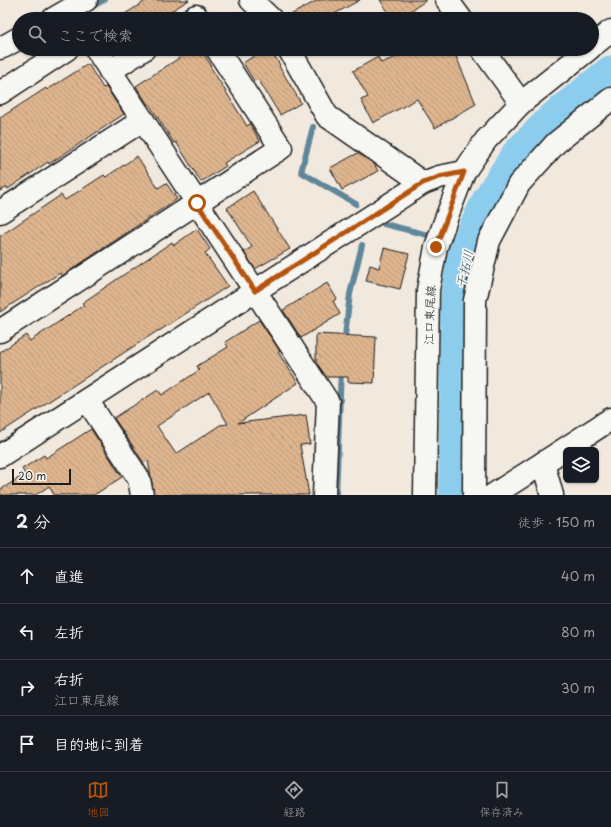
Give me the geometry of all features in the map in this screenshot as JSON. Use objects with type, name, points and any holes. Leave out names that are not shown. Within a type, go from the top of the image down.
[{"type":"street","points":[[65,12],[86,0]]},
{"type":"street","points":[[251,0],[264,12]]},
{"type":"street","points":[[447,0],[456,12]]},
{"type":"street","points":[[599,40],[611,31]]},
{"type":"street","points":[[0,48],[12,42]]},
{"type":"street","points":[[0,93],[56,56]]},
{"type":"street","points":[[100,56],[328,402],[324,495]]},
{"type":"street","points":[[110,71],[133,56]]},
{"type":"street","points":[[0,331],[281,148],[222,56]]},
{"type":"street","points":[[293,56],[327,116],[423,183]]},
{"type":"street","points":[[487,56],[520,104]]},
{"type":"street","name":"江口東尾線","points":[[425,495],[428,290],[436,247],[464,172],[486,140],[520,104],[580,56]]},
{"type":"street","points":[[474,495],[475,300],[489,241],[518,184],[556,143],[611,99]]},
{"type":"street","points":[[0,212],[143,120]]},
{"type":"street","points":[[0,456],[423,183],[439,177],[464,172]]},
{"type":"street","points":[[87,400],[139,479],[142,495]]},
{"type":"street","points":[[493,495],[611,419]]},
{"type":"street","points":[[543,463],[552,495]]},
{"type":"building","points":[[147,0],[189,0],[169,12],[128,12]]},
{"type":"building","points":[[318,0],[360,0],[338,12],[296,12]]},
{"type":"building","points":[[380,0],[427,0],[409,12],[388,12]]},
{"type":"building","points":[[182,56],[205,56],[247,126],[250,124],[260,141],[224,163],[226,166],[201,182],[176,142],[174,143],[136,86]]},
{"type":"building","points":[[254,56],[274,56],[301,103],[280,115],[258,79],[254,81],[243,63]]},
{"type":"building","points":[[398,56],[456,56],[476,104],[435,128],[417,99],[373,123],[361,100],[368,97],[353,71],[378,57],[381,63]]},
{"type":"building","points":[[88,64],[103,88],[106,87],[124,114],[49,164],[48,162],[8,189],[7,187],[0,191],[0,118],[46,88],[47,90]]},
{"type":"building","points":[[358,153],[374,164],[378,171],[342,190],[330,168]]},
{"type":"building","points":[[137,156],[158,188],[166,183],[177,199],[62,276],[60,273],[0,312],[0,236],[61,195],[65,200],[104,175],[106,177]]},
{"type":"building","points":[[253,191],[290,249],[255,269],[244,252],[252,247],[227,208]]},
{"type":"building","points":[[197,229],[210,249],[205,253],[228,286],[0,433],[0,352],[26,335],[30,341],[84,305],[82,303],[172,242],[174,245]]},
{"type":"building","points":[[384,248],[409,254],[400,289],[366,281],[370,265],[379,268]]},
{"type":"building","points":[[327,283],[337,299],[333,301],[340,314],[301,338],[283,310]]},
{"type":"building","points":[[259,320],[280,351],[278,352],[298,383],[238,423],[306,415],[310,444],[300,445],[309,495],[154,495],[148,460],[144,463],[114,418],[158,390],[162,395],[195,373],[199,370],[197,366],[228,347],[225,342]],"holes":[[[209,392],[228,424],[220,425],[176,454],[157,426]]]},
{"type":"building","points":[[316,334],[376,337],[374,383],[348,382],[348,377],[326,377],[316,362]]},
{"type":"building","points":[[91,429],[122,477],[94,495],[54,495],[49,486],[36,495],[0,495],[0,490],[25,474],[22,469],[44,455],[46,458]]},
{"type":"waterway","points":[[90,8],[104,0]]},
{"type":"waterway","name":"干拓川","points":[[456,495],[458,297],[465,252],[489,201],[519,154],[554,119],[611,73]]},
{"type":"waterway","points":[[313,127],[301,172],[356,204]]},
{"type":"waterway","points":[[384,224],[428,235]]},
{"type":"waterway","points":[[344,344],[350,294],[362,245]]},
{"type":"waterway","points":[[336,495],[341,369]]},
{"type":"route","points":[[197,203],[255,291],[423,183],[439,177],[464,172],[436,247]]}]
